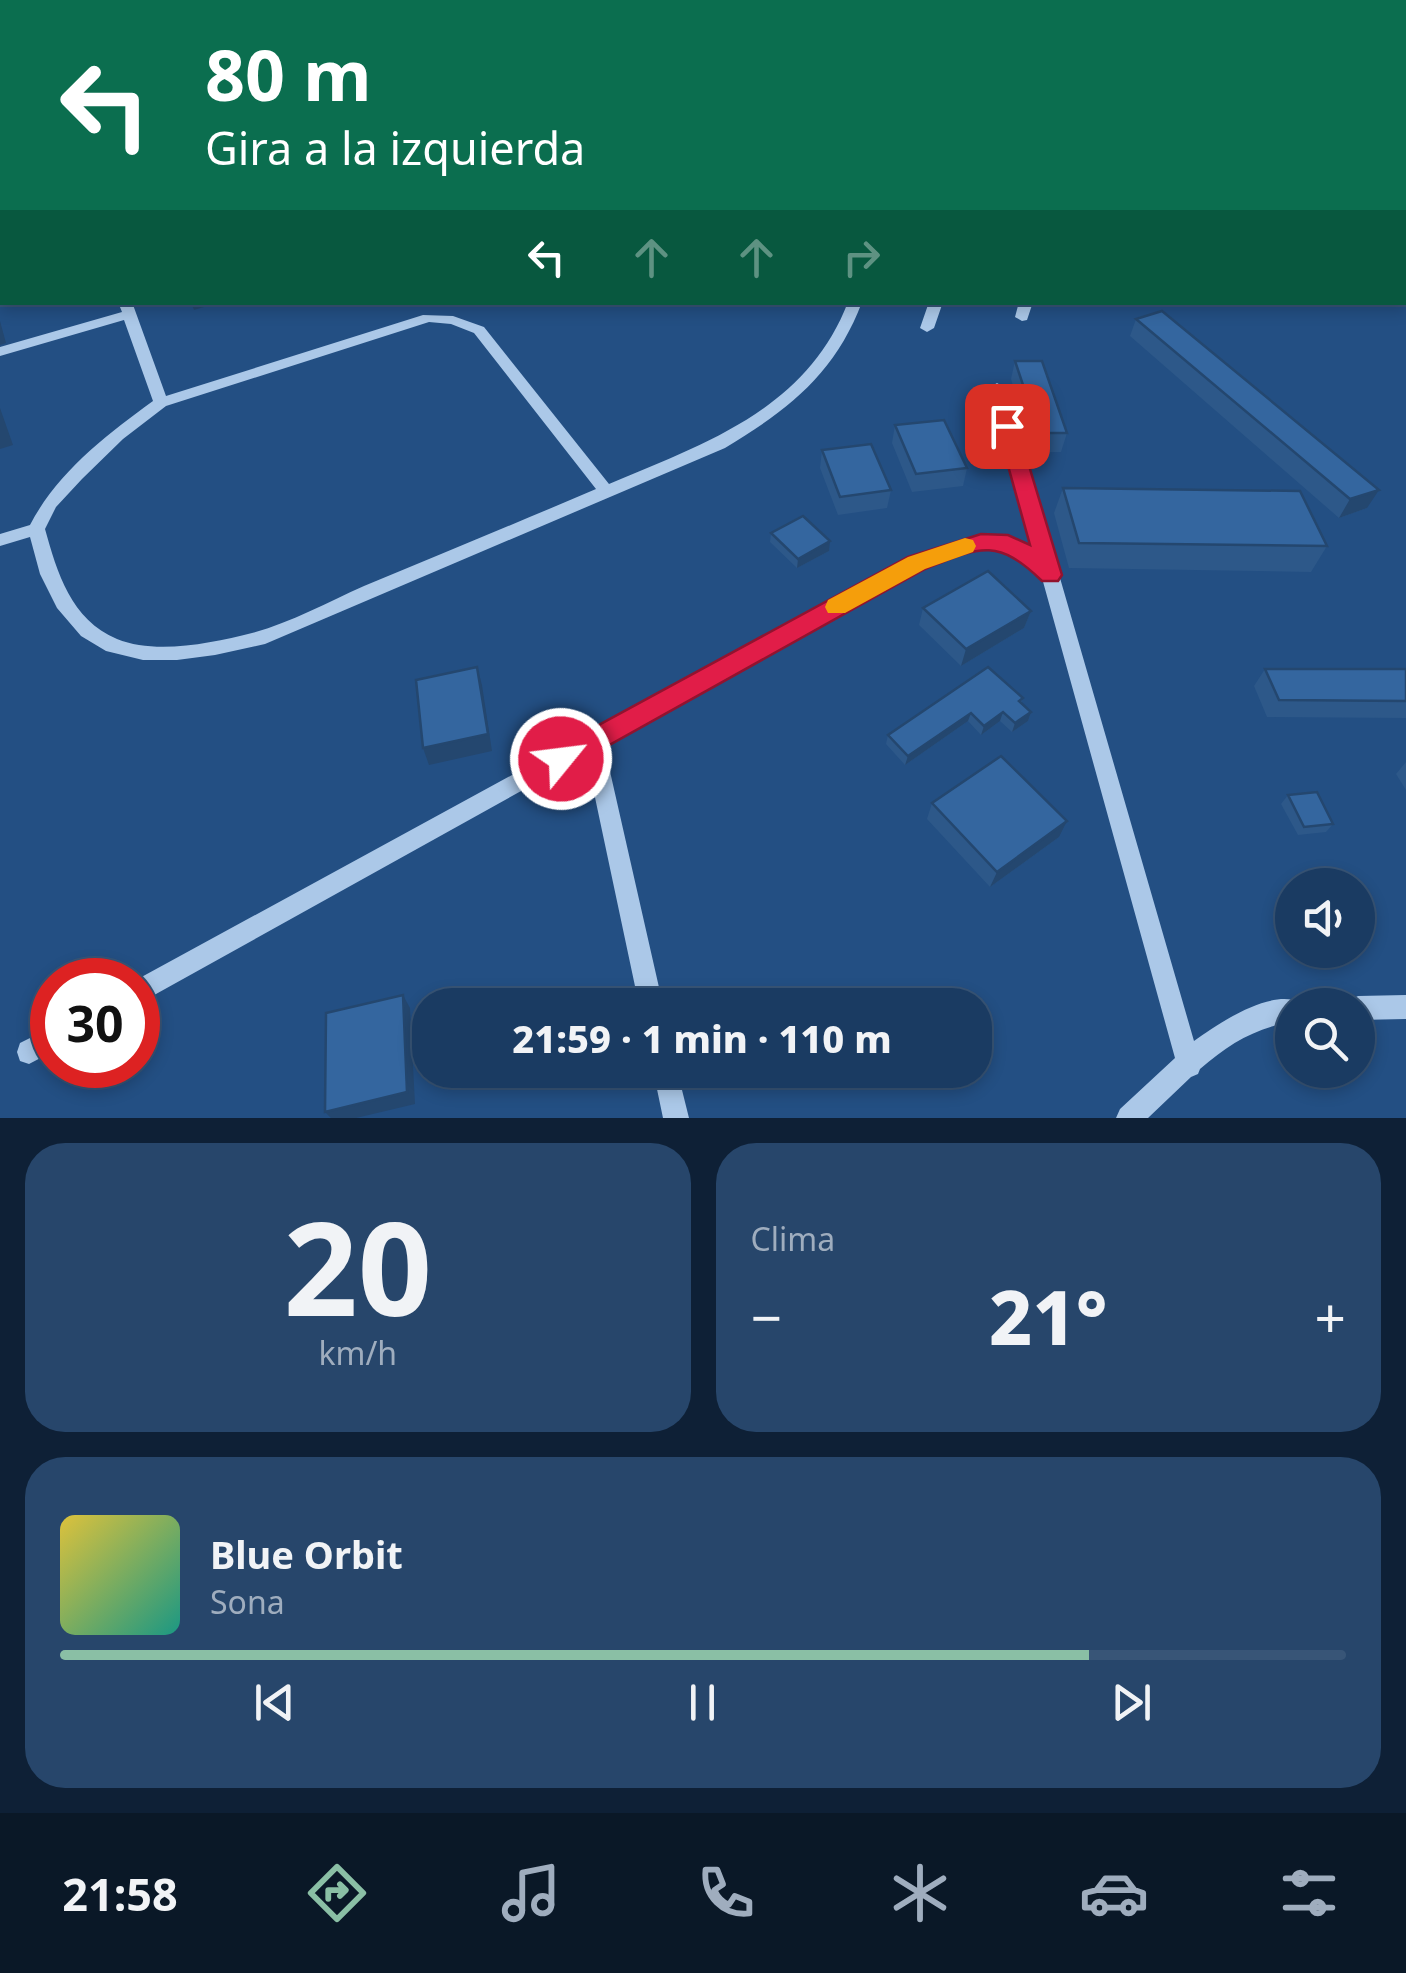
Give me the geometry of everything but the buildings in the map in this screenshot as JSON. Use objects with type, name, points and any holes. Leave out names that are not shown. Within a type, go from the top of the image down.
[{"type":"street","points":[[606,491],[479,330],[453,320],[428,318],[161,403],[117,435],[76,474],[49,504],[36,529],[44,565],[66,610],[99,642],[144,654],[205,652],[258,640],[720,444],[769,416],[822,369],[854,305]]},
{"type":"street","points":[[927,328],[935,305]]},
{"type":"street","points":[[0,352],[127,308],[161,403]]},
{"type":"street","points":[[996,388],[1189,1065]]},
{"type":"street","points":[[0,540],[36,529]]},
{"type":"street","points":[[160,980],[916,563],[981,542],[1008,544],[1028,553],[1050,575]]},
{"type":"street","points":[[593,741],[647,988]]},
{"type":"street","points":[[1375,1008],[1406,1007]]},
{"type":"street","points":[[1128,1118],[1238,1024],[1275,1011]]},
{"type":"street","points":[[669,1088],[676,1118]]},
{"type":"slow traffic","points":[[837,607],[916,563],[965,546]]},
{"type":"route","points":[[561,759],[916,563],[952,549],[981,542],[1008,544],[1028,553],[1050,575],[1007,426]]}]
